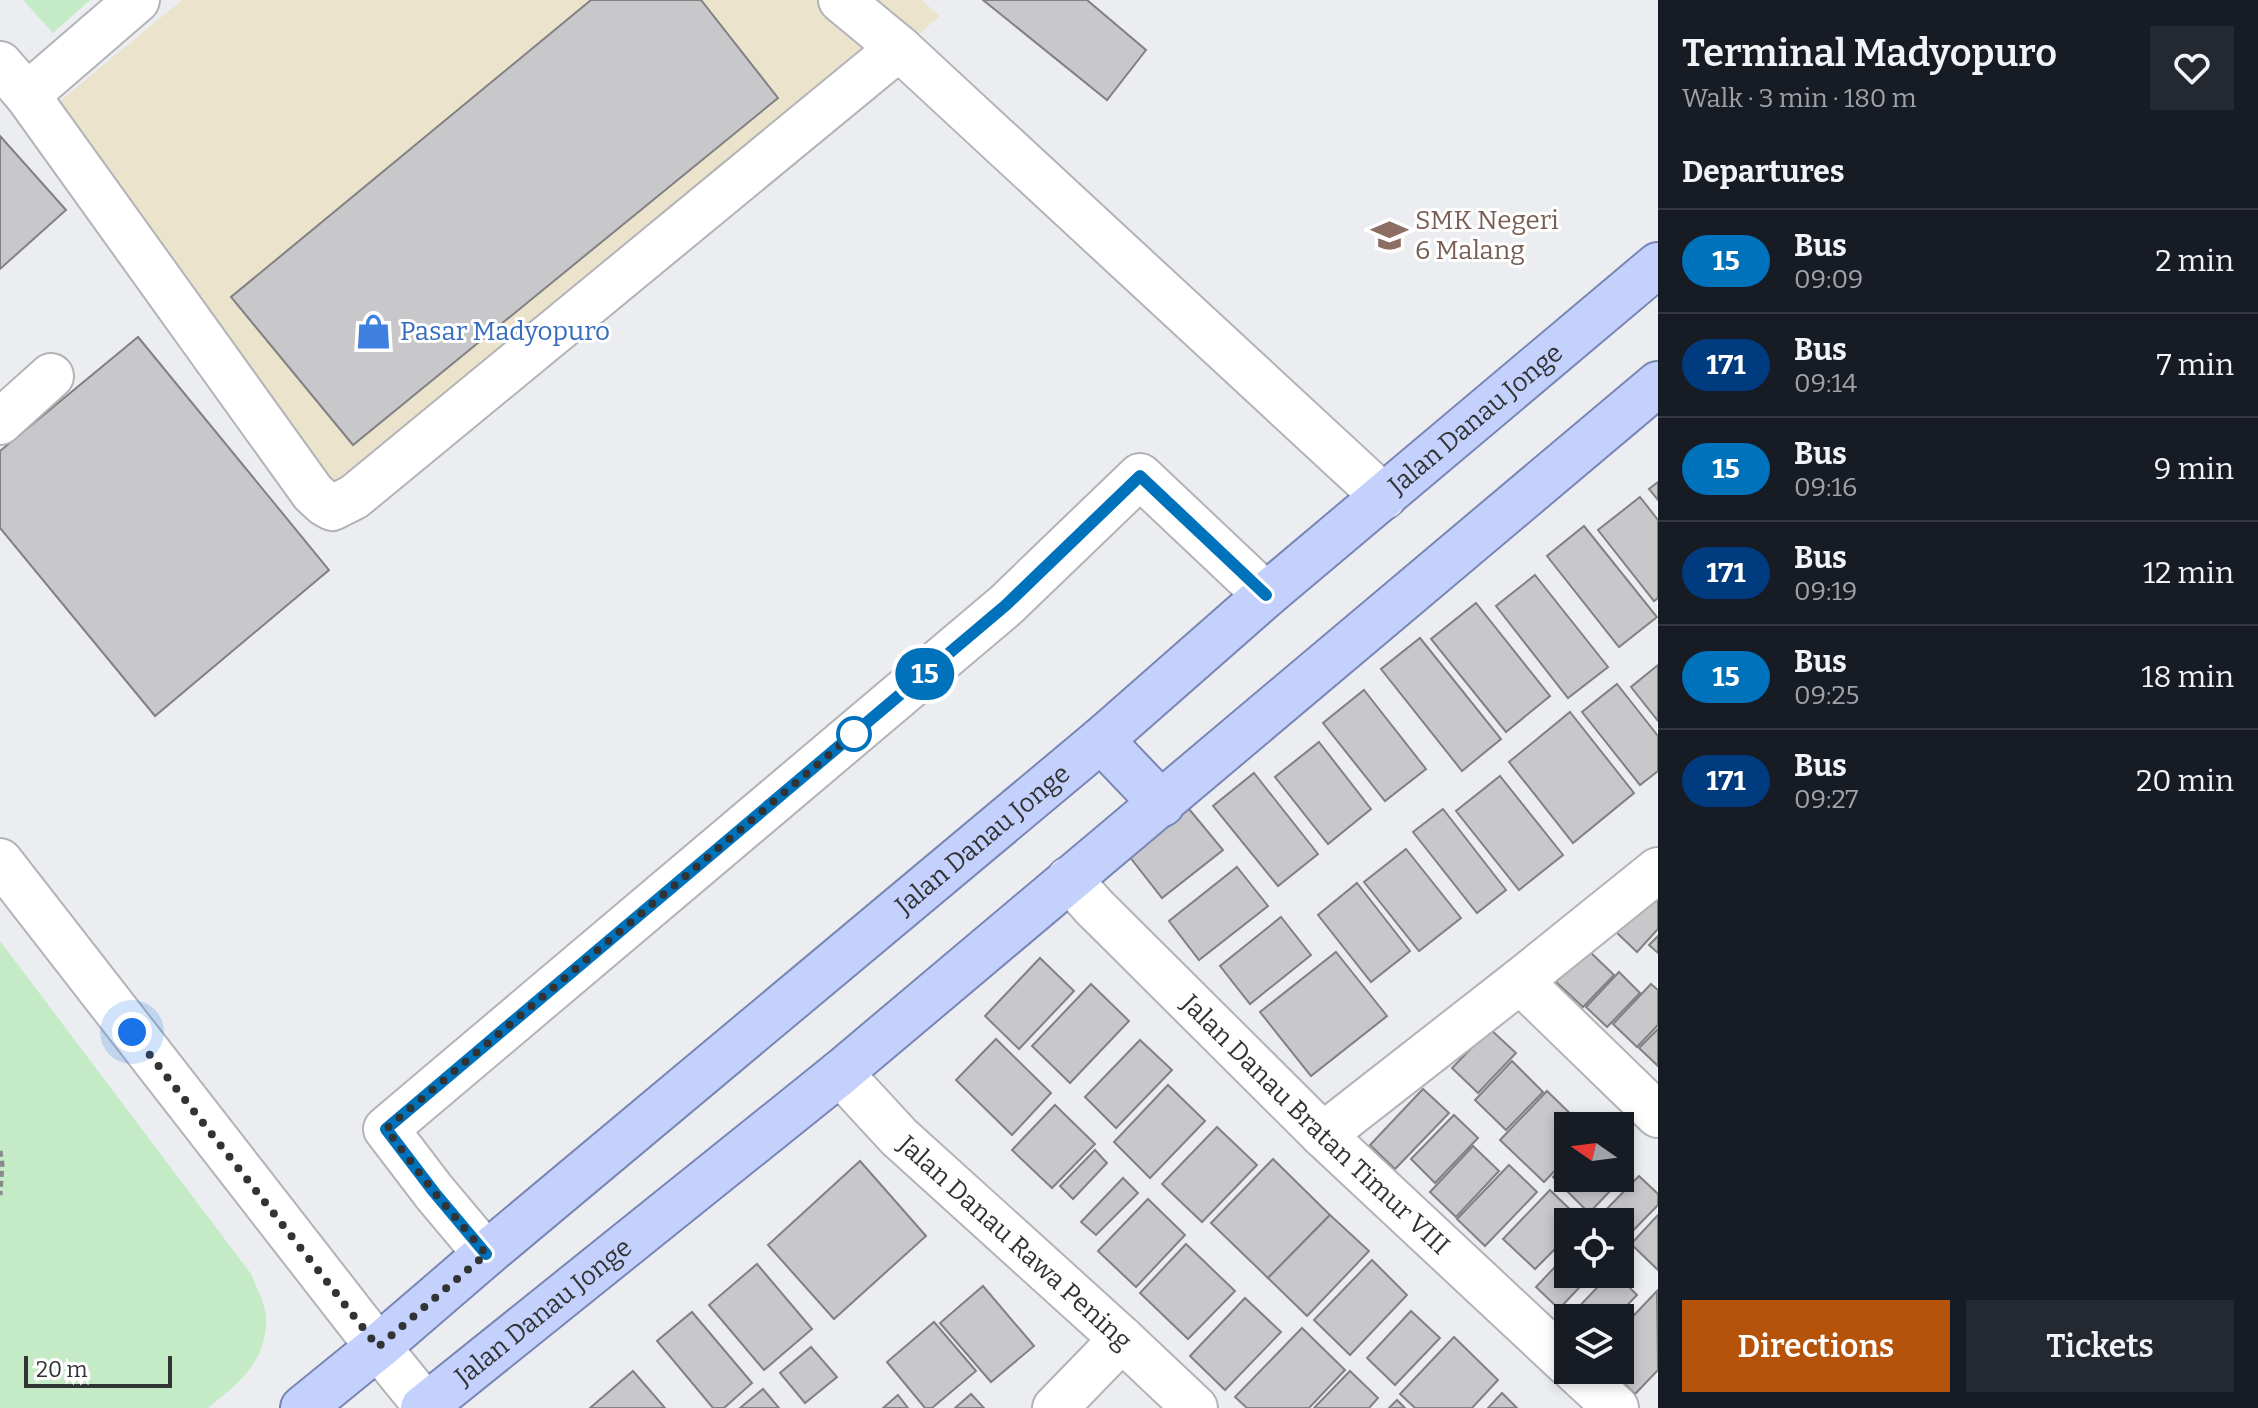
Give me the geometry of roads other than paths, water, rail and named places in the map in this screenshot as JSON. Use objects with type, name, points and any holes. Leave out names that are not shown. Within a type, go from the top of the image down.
[{"type":"main road","name":"Jalan Danau Jonge","points":[[303,1408],[1101,740],[1266,595],[1658,265]]},
{"type":"main road","name":"Jalan Danau Jonge","points":[[425,1407],[840,1073],[1658,384]]},
{"type":"main road","points":[[1101,740],[1162,804]]},
{"type":"street","points":[[137,0],[14,79],[313,493],[332,508],[354,497],[899,48]]},
{"type":"street","points":[[841,0],[899,48],[1384,497]]},
{"type":"street","points":[[0,422],[51,376]]},
{"type":"street","points":[[486,1254],[386,1129],[1006,605],[1140,476],[1266,595]]},
{"type":"street","points":[[0,861],[425,1407]]},
{"type":"street","points":[[1323,1135],[1658,870]]},
{"type":"street","name":"Jalan Danau Bratan Timur VIII","points":[[1069,879],[1323,1135],[1554,1351]]},
{"type":"street","points":[[1520,981],[1658,1115]]},
{"type":"street","name":"Jalan Danau Rawa Pening","points":[[840,1073],[899,1137],[1195,1408]]},
{"type":"street","points":[[1055,1408],[1122,1339]]},
{"type":"street","points":[[1590,1384],[1616,1408]]},
{"type":"place","name":"SMK Negeri 6 Malang","points":[[1389,235]]},
{"type":"place","name":"Pasar Madyopuro","points":[[374,331]]}]
